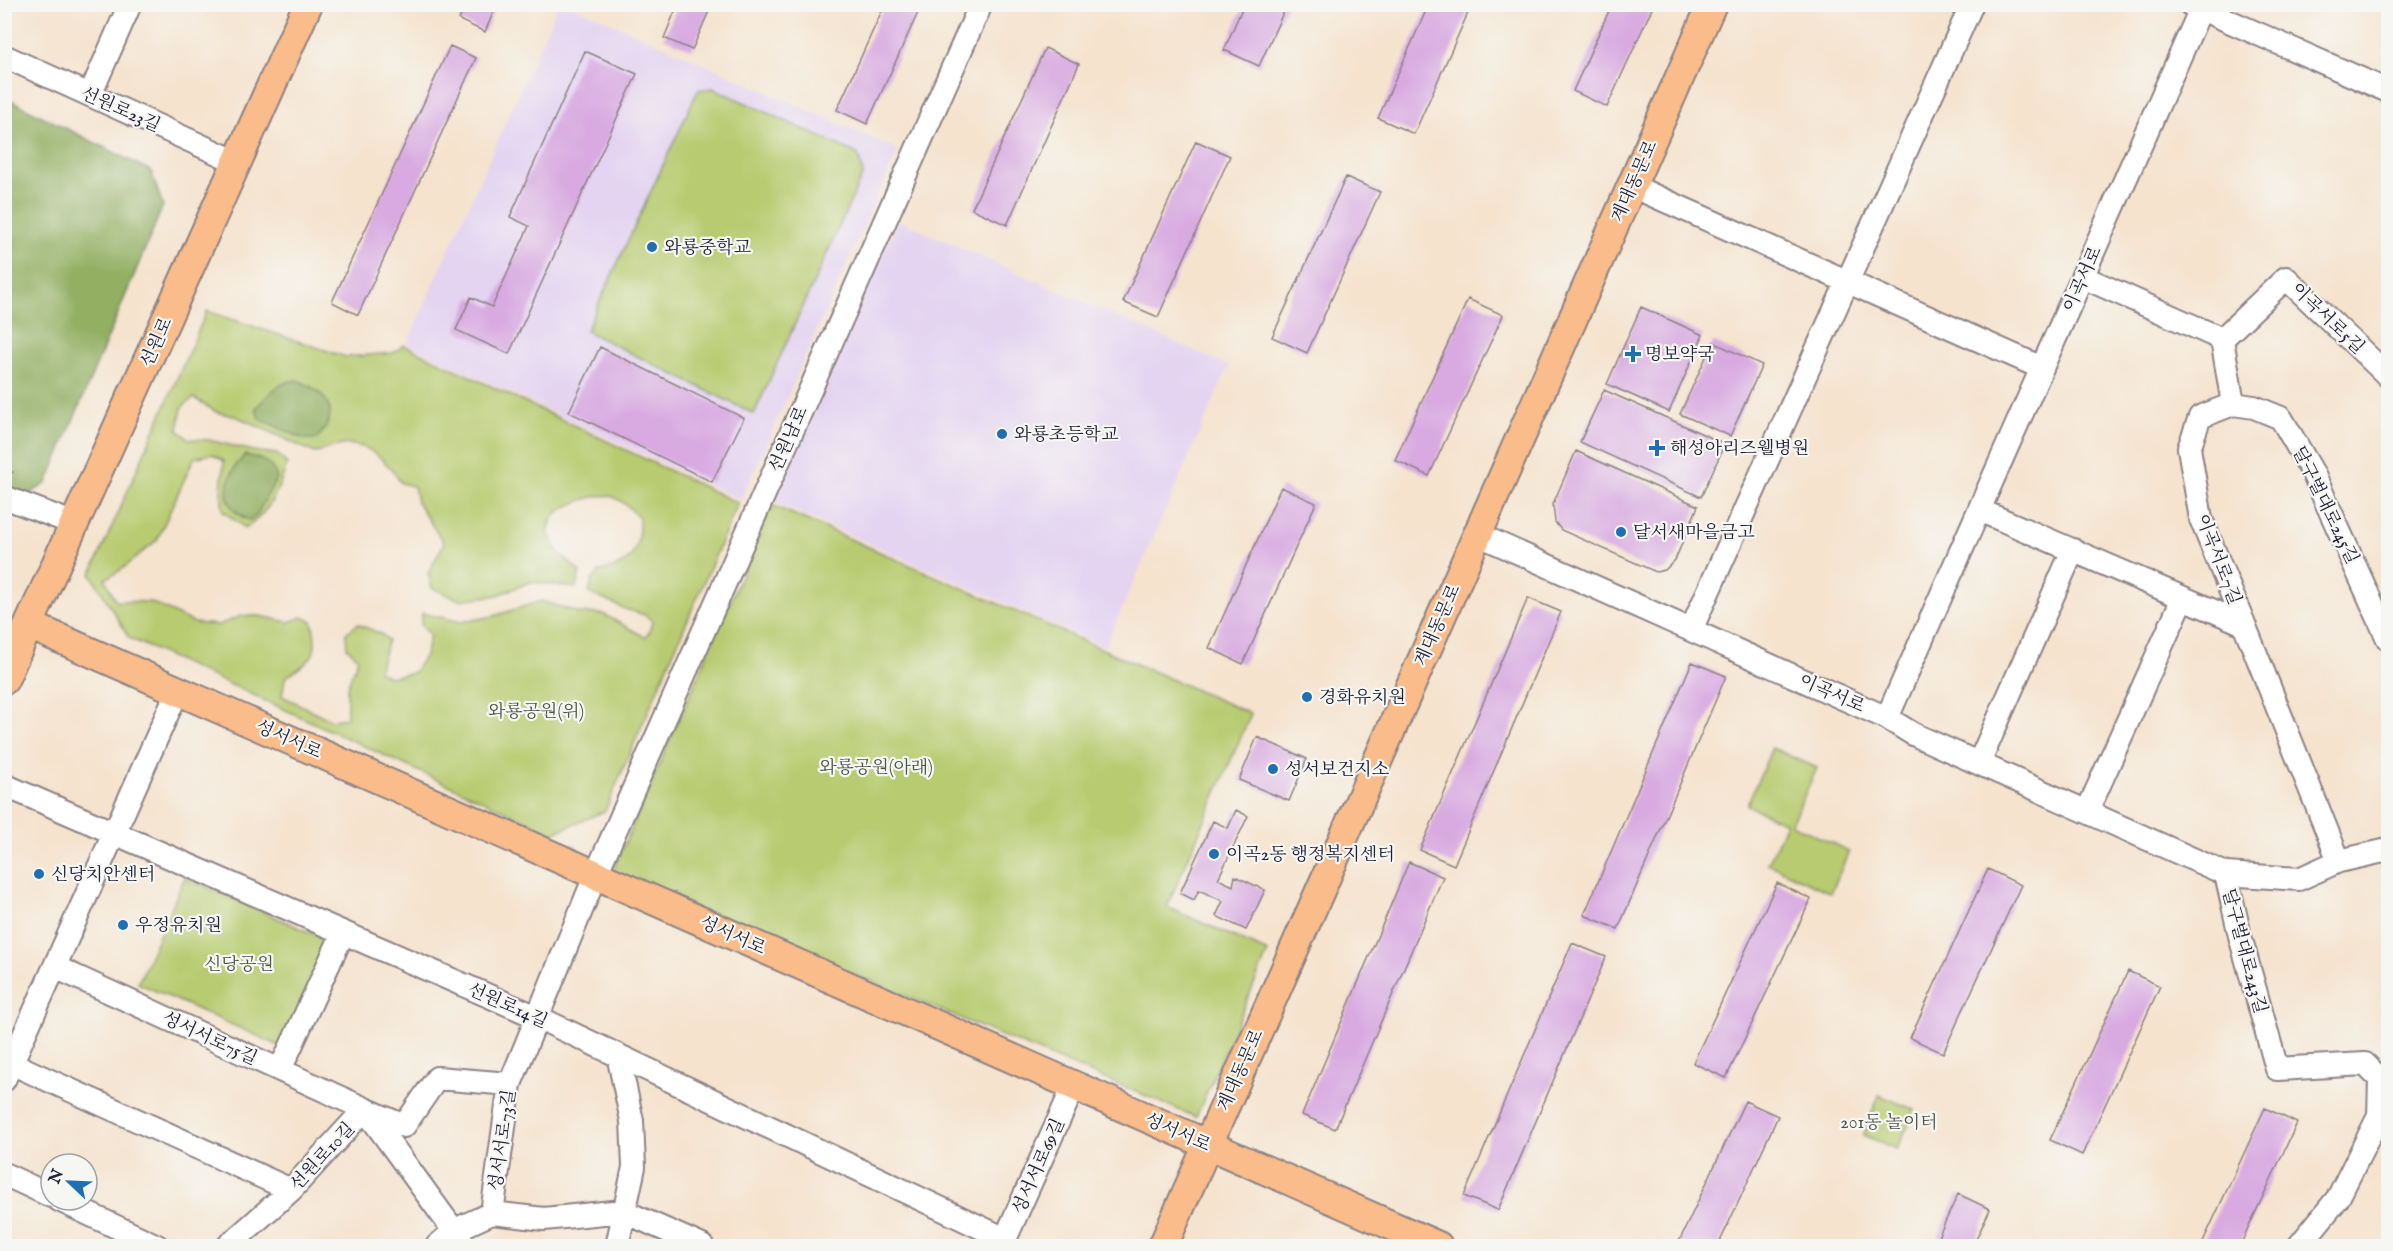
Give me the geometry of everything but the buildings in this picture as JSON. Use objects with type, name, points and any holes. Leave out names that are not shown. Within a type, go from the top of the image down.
[{"type":"main road","name":"선원로","points":[[4,680],[308,4]]},
{"type":"main road","name":"계대동문로","points":[[1163,1246],[1712,4]]},
{"type":"main road","name":"성서서로","points":[[29,625],[1438,1246]]},
{"type":"street","points":[[90,95],[130,4]]},
{"type":"street","name":"선원남로","points":[[596,874],[981,4]]},
{"type":"street","points":[[1691,630],[1972,4]]},
{"type":"street","points":[[2198,6],[2388,91]]},
{"type":"street","name":"이곡서로","points":[[1478,534],[1887,718],[2082,277],[2198,6]]},
{"type":"street","name":"선원로23길","points":[[4,56],[237,162]]},
{"type":"street","points":[[1632,186],[2042,368]]},
{"type":"street","points":[[2082,277],[2222,339],[2233,404]]},
{"type":"street","name":"이곡서로5길","points":[[2222,339],[2286,278],[2388,375]]},
{"type":"street","name":"이곡서로7길","points":[[2233,404],[2200,417],[2189,448],[2201,519],[2339,861]]},
{"type":"street","name":"달구벌대로245길","points":[[2233,404],[2254,407],[2281,418],[2313,473],[2388,639]]},
{"type":"street","points":[[4,497],[75,524]]},
{"type":"street","name":"이곡서로7길","points":[[1979,510],[2244,624]]},
{"type":"street","points":[[1979,763],[2073,550]]},
{"type":"street","points":[[2087,812],[2183,598]]},
{"type":"street","points":[[178,690],[55,967],[7,1068],[291,1190]]},
{"type":"street","name":"달구벌대로243길","points":[[1887,718],[1913,734],[2226,874],[2240,936],[2277,1069],[2364,1064],[2380,1079],[2379,1116],[2338,1198],[2299,1246]]},
{"type":"street","name":"선원로14길","points":[[4,785],[537,1017],[1004,1243]]},
{"type":"street","points":[[2226,874],[2299,879],[2339,861],[2388,850]]},
{"type":"street","name":"성서서로73길","points":[[437,1246],[460,1238],[492,1214],[510,1084],[596,874]]},
{"type":"street","points":[[280,1070],[343,933]]},
{"type":"street","name":"성서서로75길","points":[[55,967],[365,1109]]},
{"type":"street","points":[[617,1246],[634,1167],[632,1121],[618,1055]]},
{"type":"street","name":"선원로10길","points":[[228,1246],[291,1190],[365,1109],[404,1126],[437,1078],[510,1084]]},
{"type":"street","name":"성서서로69길","points":[[1004,1243],[1074,1086]]},
{"type":"street","points":[[365,1109],[460,1238]]},
{"type":"street","points":[[4,1174],[39,1190]]},
{"type":"street","points":[[492,1214],[544,1219],[623,1211],[702,1246]]},
{"type":"street","points":[[85,1212],[157,1246]]},
{"type":"shaded area","name":"와룡중학교","points":[[558,5],[571,5],[898,150],[741,500],[407,344]]},
{"type":"shaded area","name":"와룡초등학교","points":[[898,220],[1229,366],[1105,647],[775,502]]},
{"type":"green space","points":[[713,88],[858,154],[863,174],[754,414],[586,331],[698,90]]},
{"type":"green space","points":[[4,97],[151,171],[163,206],[47,483],[27,496],[5,487]]},
{"type":"green space","name":"와룡공원(위)","points":[[207,311],[346,357],[393,353],[404,345],[738,503],[605,811],[553,833],[129,638],[91,574]],"holes":[[[194,398],[216,412],[238,417],[315,453],[335,446],[352,444],[377,455],[401,483],[414,486],[417,502],[444,543],[428,573],[432,588],[460,600],[498,595],[530,582],[576,588],[580,572],[557,551],[548,533],[552,519],[563,509],[580,501],[599,496],[617,499],[639,518],[636,547],[627,560],[620,565],[600,571],[592,580],[589,593],[645,615],[652,621],[650,631],[645,637],[603,614],[580,613],[541,601],[494,616],[461,622],[422,613],[421,625],[430,635],[425,656],[413,673],[389,677],[379,671],[388,640],[381,634],[358,624],[346,633],[347,648],[358,658],[347,688],[347,718],[331,720],[282,696],[285,678],[312,656],[315,642],[312,621],[302,617],[289,622],[259,616],[241,616],[219,625],[194,623],[151,602],[116,601],[105,579],[121,570],[157,540],[194,458],[212,454],[224,461],[221,491],[223,511],[245,528],[261,515],[276,492],[287,464],[277,454],[253,451],[209,440],[189,439],[178,430],[182,407]],[[236,464],[243,518],[229,502],[232,474]]]},
{"type":"green space","points":[[297,380],[316,390],[328,404],[329,420],[316,439],[304,439],[259,419],[256,408],[265,398],[284,383]]},
{"type":"green space","points":[[245,455],[269,464],[277,478],[256,516],[249,520],[232,507],[227,490],[233,472]]},
{"type":"green space","name":"와룡공원(아래)","points":[[772,505],[1251,714],[1167,907],[1268,952],[1196,1117],[612,873]]},
{"type":"green space","points":[[1772,748],[1817,768],[1791,824],[1849,851],[1831,893],[1768,864],[1786,823],[1747,805]]},
{"type":"green space","name":"신당공원","points":[[185,877],[329,941],[282,1047],[138,983]]},
{"type":"green space","name":"201동 놀이터","points":[[1879,1095],[1915,1110],[1897,1149],[1863,1135]]},
{"type":"place","name":"와룡중학교","points":[[652,247]]},
{"type":"place","name":"명보약국","points":[[1633,354]]},
{"type":"place","name":"와룡초등학교","points":[[1002,434]]},
{"type":"place","name":"해성아리즈웰병원","points":[[1657,448]]},
{"type":"place","name":"달서새마을금고","points":[[1621,532]]},
{"type":"place","name":"경화유치원","points":[[1307,697]]},
{"type":"place","name":"성서보건지소","points":[[1273,769]]},
{"type":"place","name":"이곡2동 행정복지센터","points":[[1214,854]]},
{"type":"place","name":"신당치안센터","points":[[39,874]]},
{"type":"place","name":"우정유치원","points":[[123,925]]}]
